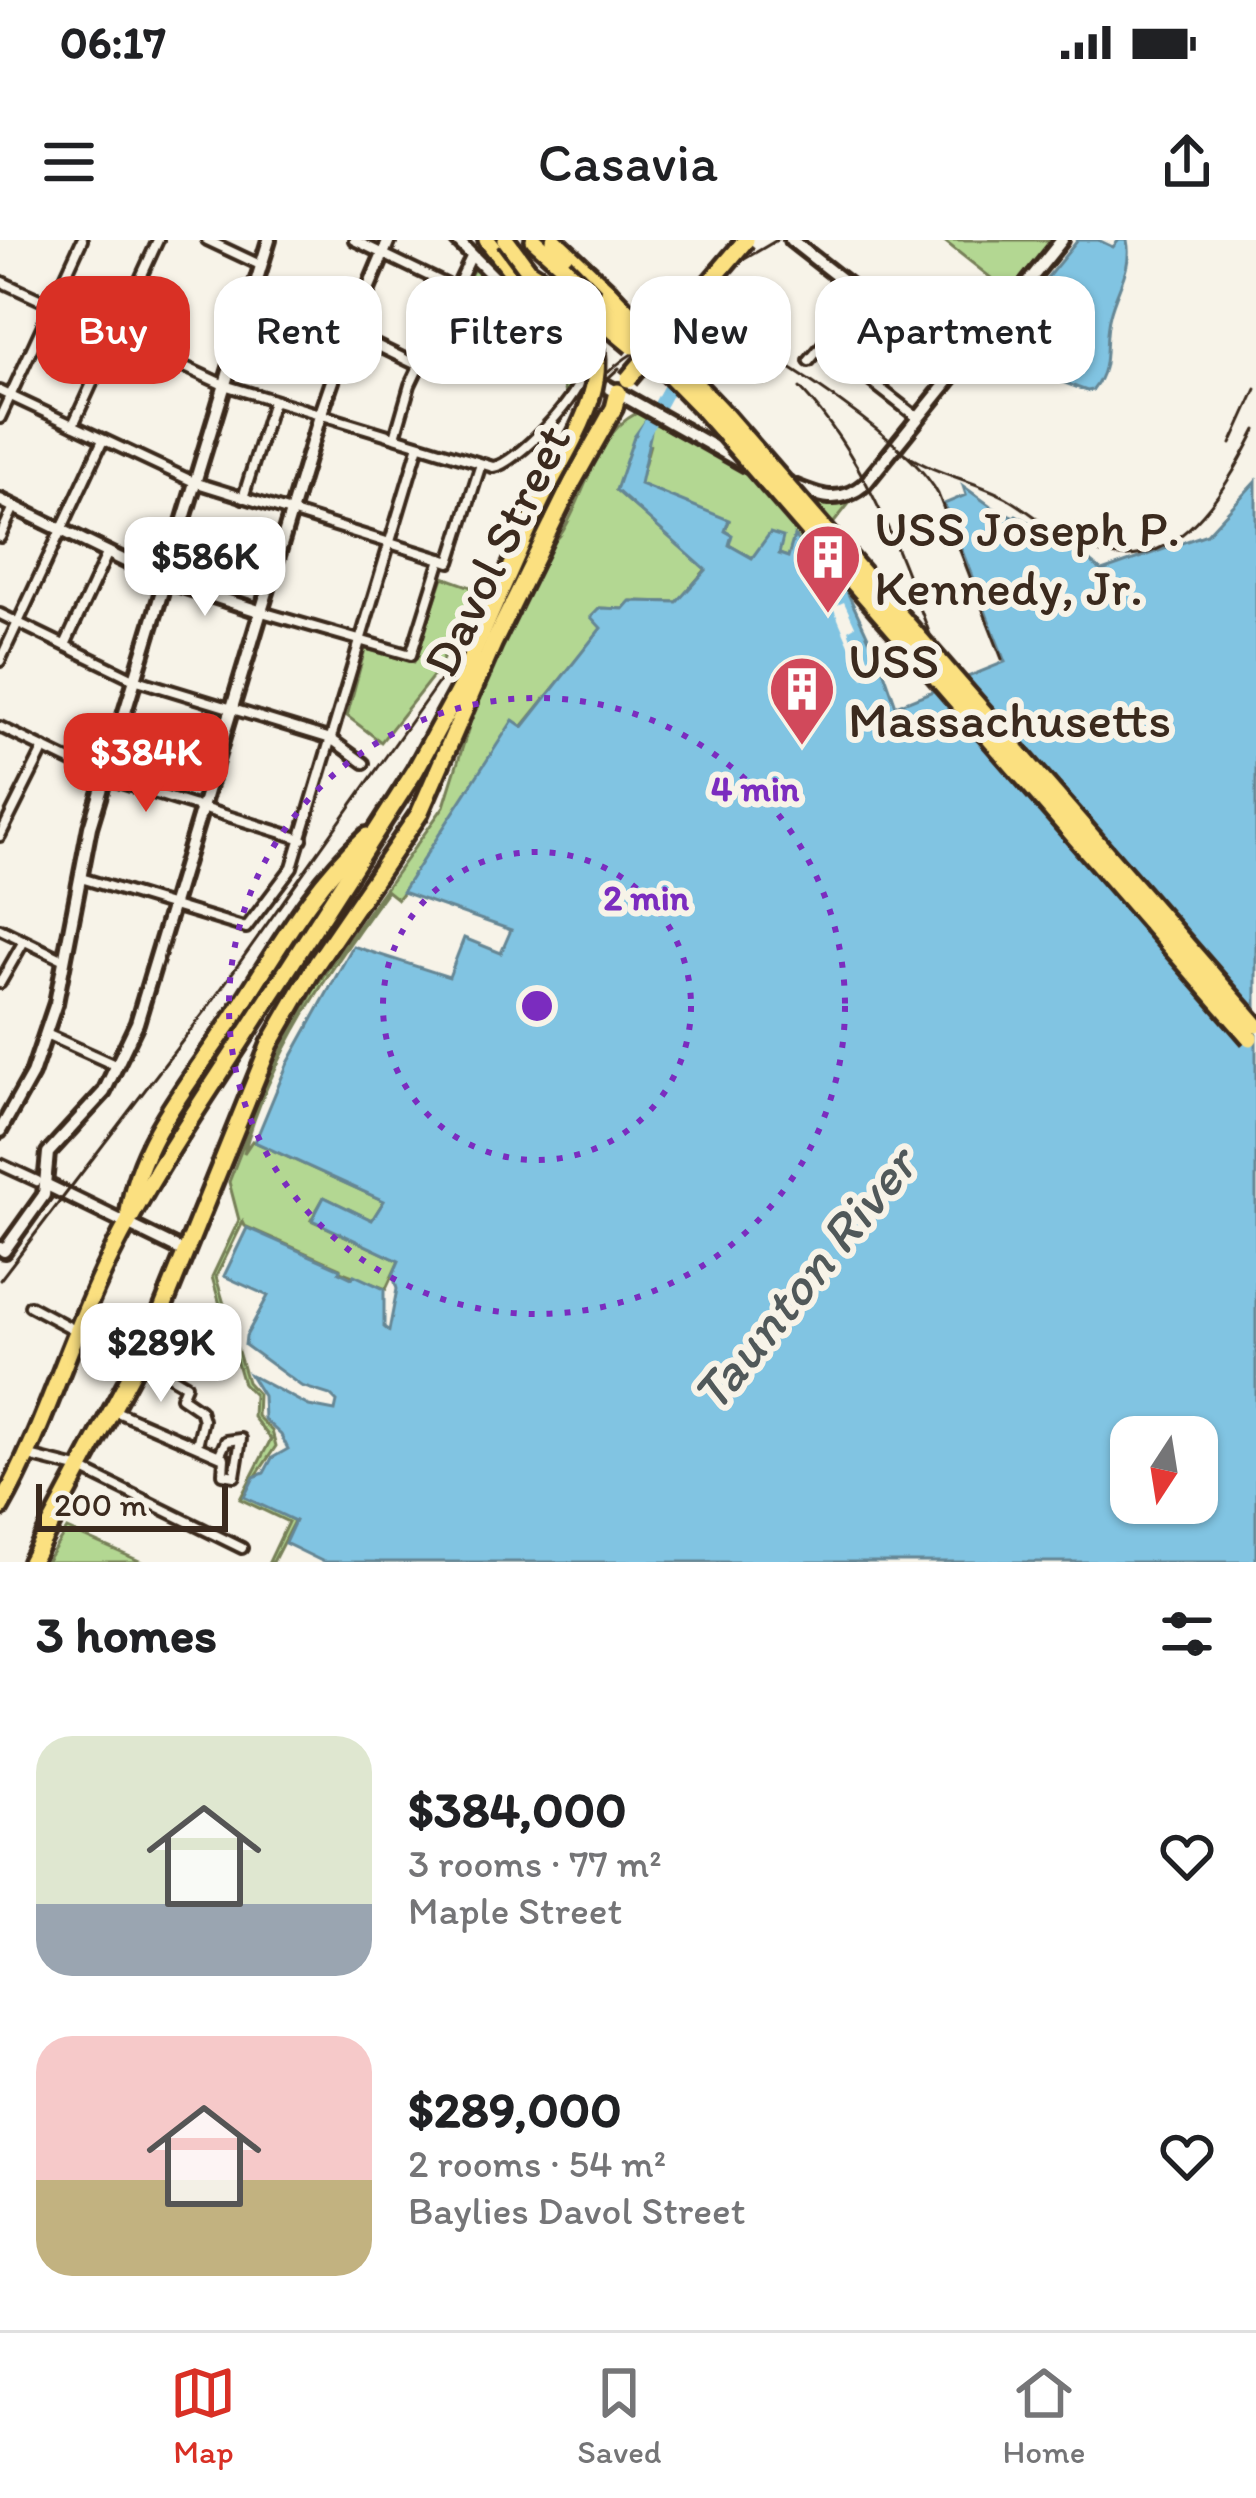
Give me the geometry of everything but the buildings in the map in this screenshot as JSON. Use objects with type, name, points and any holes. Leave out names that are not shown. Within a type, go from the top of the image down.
[{"type":"highway","points":[[534,240],[572,253],[685,390],[1256,1045]]},
{"type":"highway","points":[[554,240],[572,253],[710,397],[1256,1024]]},
{"type":"highway","points":[[611,384],[746,240]]},
{"type":"highway","points":[[497,244],[593,313],[685,390]]},
{"type":"highway","points":[[460,690],[470,658],[595,389],[598,362],[589,328],[580,315],[536,287],[497,244]]},
{"type":"highway","points":[[497,244],[523,276]]},
{"type":"highway","name":"Davol Street","points":[[31,1562],[141,1358],[187,1253],[250,1086],[297,995],[413,824],[493,644],[614,408],[611,384]]},
{"type":"highway","name":"Davol Street","points":[[2,1501],[27,1455],[76,1332],[128,1222],[384,820],[460,690],[606,403],[611,384]]},
{"type":"highway","points":[[128,1222],[137,1177],[158,1132],[320,886],[384,820]]},
{"type":"highway","points":[[261,974],[297,995]]},
{"type":"main road","points":[[257,276],[268,240]]},
{"type":"main road","points":[[372,276],[389,240]]},
{"type":"main road","points":[[458,240],[493,276]]},
{"type":"main road","points":[[1033,276],[1062,240]]},
{"type":"main road","points":[[792,241],[837,276]]},
{"type":"main road","points":[[606,381],[732,459],[817,495],[840,498],[870,479],[946,384]]},
{"type":"main road","points":[[1,1252],[42,1183],[48,1153],[98,1100],[137,1023],[332,384]]},
{"type":"main road","points":[[0,1131],[32,1074],[46,1034],[66,961],[90,826],[224,385]]},
{"type":"main road","points":[[0,500],[164,580],[262,612]]},
{"type":"main road","points":[[42,1183],[187,1253]]},
{"type":"street","points":[[65,276],[82,240]]},
{"type":"street","points":[[142,276],[158,240]]},
{"type":"street","points":[[207,240],[260,265]]},
{"type":"street","points":[[354,240],[428,276]]},
{"type":"street","points":[[462,276],[472,255]]},
{"type":"street","points":[[0,281],[36,297]]},
{"type":"street","points":[[0,418],[36,338]]},
{"type":"street","points":[[809,361],[815,354]]},
{"type":"street","points":[[190,369],[273,401],[481,464],[506,466],[582,384]]},
{"type":"street","points":[[73,425],[92,384]]},
{"type":"street","points":[[395,437],[411,384]]},
{"type":"street","points":[[875,384],[919,419]]},
{"type":"street","points":[[0,391],[194,482],[450,562],[481,464]]},
{"type":"street","points":[[243,498],[273,401]]},
{"type":"street","points":[[0,662],[104,440]]},
{"type":"street","points":[[81,878],[246,928],[292,867],[419,445]]},
{"type":"street","points":[[0,537],[14,507]]},
{"type":"street","points":[[65,645],[109,551]]},
{"type":"street","points":[[262,612],[411,655],[442,559]]},
{"type":"street","points":[[0,614],[134,679],[331,739],[364,763]]},
{"type":"street","points":[[0,727],[105,778],[302,838]]},
{"type":"street","points":[[0,836],[44,748]]},
{"type":"street","points":[[0,929],[66,961]]},
{"type":"street","points":[[0,983],[24,940]]},
{"type":"street","points":[[46,1034],[117,1066]]},
{"type":"street","points":[[0,1163],[42,1183]]},
{"type":"street","points":[[30,1306],[76,1332]]},
{"type":"street","points":[[141,1358],[186,1385],[181,1397],[200,1410],[203,1420],[197,1446]]},
{"type":"street","points":[[113,1410],[218,1456],[224,1458],[223,1474],[235,1476],[241,1439],[226,1441],[218,1456]]},
{"type":"street","points":[[27,1455],[81,1469],[242,1548]]},
{"type":"green space","points":[[943,240],[1054,240],[1024,276],[989,276]]},
{"type":"green space","points":[[637,413],[796,494],[838,503],[855,496],[832,525],[838,572],[822,568],[795,537],[788,557],[752,558],[729,545],[725,531],[729,521],[639,484],[650,444],[616,490],[706,569],[678,602],[631,601],[623,609],[600,608],[592,617],[602,628],[522,727],[514,721],[402,893],[397,899],[387,891],[305,1012],[270,1081],[244,1153],[252,1141],[384,1201],[372,1220],[324,1197],[311,1220],[399,1261],[386,1289],[243,1222],[216,1277],[247,1382],[258,1394],[257,1416],[272,1431],[276,1446],[244,1494],[294,1521],[269,1562],[288,1522],[240,1499],[271,1439],[253,1417],[254,1395],[243,1384],[212,1277],[239,1220],[229,1182],[275,1063],[316,986],[444,806],[478,698],[542,555],[570,519],[610,436]]},
{"type":"green space","points":[[443,577],[474,588],[438,670],[381,742],[347,716],[365,649],[414,662]]},
{"type":"green space","points":[[67,1529],[142,1562],[46,1562]]},
{"type":"water","points":[[1078,240],[1098,240],[1113,247],[1127,240],[1126,270],[1108,326],[1103,372],[1093,390],[1068,384],[1095,384],[1095,276],[1049,276]]},
{"type":"water","name":"Taunton River","points":[[647,419],[653,422],[640,484],[729,520],[725,531],[732,535],[729,545],[752,558],[770,533],[783,537],[779,554],[788,557],[794,536],[822,568],[838,572],[896,706],[1005,662],[944,504],[966,495],[963,486],[1012,516],[1009,521],[1016,515],[1071,546],[1102,571],[1207,534],[1256,481],[1256,1562],[324,1562],[285,1543],[295,1521],[244,1497],[254,1477],[288,1449],[264,1419],[263,1396],[250,1375],[309,1406],[335,1411],[337,1402],[301,1386],[245,1345],[268,1296],[224,1276],[247,1228],[384,1289],[384,1327],[389,1331],[397,1289],[393,1275],[399,1261],[312,1220],[324,1197],[372,1220],[384,1201],[255,1142],[287,1065],[353,946],[449,977],[464,938],[501,953],[511,930],[402,892],[513,720],[523,727],[601,628],[591,617],[600,608],[623,609],[630,601],[677,602],[706,570],[616,490],[634,437]]},
{"type":"pier","points":[[844,602],[855,626],[848,630],[856,651],[864,648],[868,658],[877,655],[880,661],[871,665],[874,673],[863,678],[833,607]]},
{"type":"waterway","points":[[644,434],[670,384]]},
{"type":"railway","points":[[716,276],[777,240]]},
{"type":"railway","points":[[606,374],[630,355]]},
{"type":"railway","points":[[0,1280],[206,1010],[443,676],[563,436],[619,368]]},
{"type":"railway","points":[[791,369],[861,417],[926,476],[938,494],[1002,659]]},
{"type":"railway","points":[[800,388],[826,419],[868,486],[943,669]]},
{"type":"railway","points":[[1231,444],[1256,389]]},
{"type":"railway","points":[[905,454],[1007,498],[1077,544],[1109,555],[1139,555],[1165,546],[1208,508],[1256,430]]},
{"type":"place","name":"USS Joseph P. Kennedy, Jr.","points":[[828,616]]},
{"type":"place","name":"USS Massachusetts","points":[[802,748]]}]
